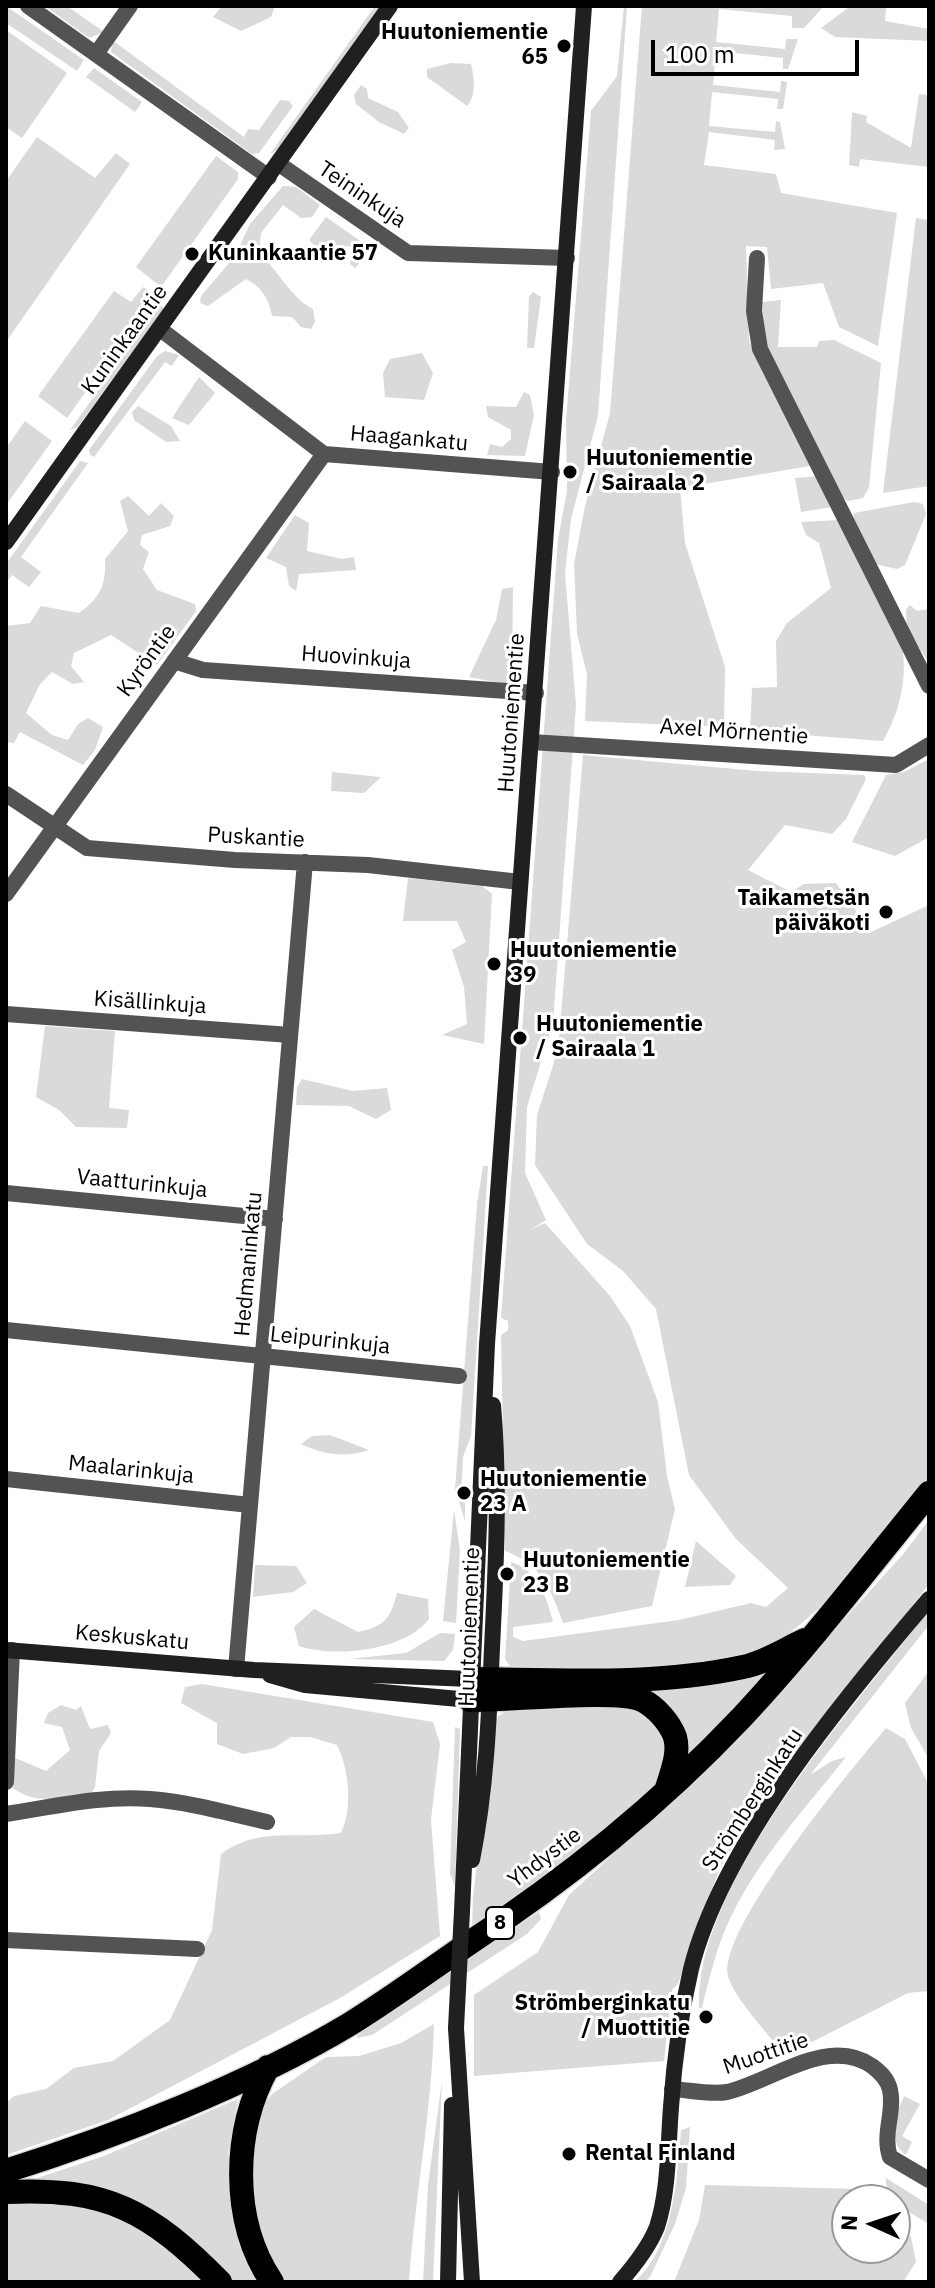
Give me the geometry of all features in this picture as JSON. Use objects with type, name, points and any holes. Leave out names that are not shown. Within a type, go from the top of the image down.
[{"type":"highway","name":"Yhdystie","points":[[6,2171],[85,2146],[268,2067],[348,2024],[559,1884],[665,1793],[743,1716],[814,1635],[929,1493]]},
{"type":"highway","points":[[480,1690],[746,1667],[814,1635]]},
{"type":"highway","points":[[480,1690],[617,1696],[642,1700],[666,1719],[675,1738],[676,1755],[665,1793]]},
{"type":"highway","points":[[268,2067],[252,2095],[241,2142],[244,2214],[258,2262],[272,2282]]},
{"type":"highway","points":[[6,2192],[77,2192],[111,2201],[182,2243],[220,2282]]},
{"type":"main road","name":"Kuninkaantie","points":[[6,542],[390,6]]},
{"type":"main road","name":"Huutoniementie","points":[[448,2282],[449,2159],[462,1911],[484,1797],[480,1690],[497,1450],[487,1344],[584,6]]},
{"type":"main road","name":"Huutoniementie","points":[[580,86],[592,6]]},
{"type":"main road","name":"Strömberginkatu","points":[[620,2282],[636,2264],[657,2227],[666,2170],[672,2089],[691,1967],[724,1882],[764,1815],[860,1680],[929,1599]]},
{"type":"main road","name":"Keskuskatu","points":[[9,1650],[480,1690]]},
{"type":"main road","name":"Huutoniementie","points":[[456,2028],[472,2282]]},
{"type":"street","name":"Teininkuja","points":[[28,6],[274,170],[408,253],[567,258]]},
{"type":"street","points":[[96,54],[130,6]]},
{"type":"street","points":[[757,258],[754,311],[760,349],[929,686]]},
{"type":"street","name":"Haagankatu","points":[[160,329],[324,454],[552,472]]},
{"type":"street","name":"Kyröntie","points":[[6,894],[324,454]]},
{"type":"street","name":"Huovinkuja","points":[[174,661],[203,670],[536,693]]},
{"type":"street","name":"Axel Mörnentie","points":[[531,742],[896,765],[929,745]]},
{"type":"street","name":"Puskantie","points":[[6,794],[54,829],[87,848],[305,862],[520,882]]},
{"type":"street","name":"Hedmaninkatu","points":[[236,1669],[305,862]]},
{"type":"street","name":"Kisällinkuja","points":[[6,1014],[290,1035]]},
{"type":"street","name":"Vaatturinkuja","points":[[6,1193],[275,1219]]},
{"type":"street","name":"Leipurinkuja","points":[[6,1330],[459,1376]]},
{"type":"street","name":"Maalarinkuja","points":[[6,1479],[250,1505]]},
{"type":"street","points":[[6,1782],[9,1650]]},
{"type":"street","points":[[6,1814],[104,1800],[151,1799],[203,1806],[267,1822]]},
{"type":"street","points":[[6,1940],[197,1949]]},
{"type":"street","name":"Muottitie","points":[[672,2089],[722,2093],[816,2058],[840,2055],[860,2057],[882,2073],[890,2089],[886,2134],[890,2157],[929,2180]]},
{"type":"shaded area","points":[[6,6],[84,60],[77,71],[6,23]]},
{"type":"shaded area","points":[[45,6],[67,6],[104,32],[89,38]]},
{"type":"shaded area","points":[[222,6],[275,6],[271,17],[241,31],[213,17]]},
{"type":"shaded area","points":[[375,6],[382,6],[279,149],[270,154]]},
{"type":"shaded area","points":[[624,6],[627,6],[598,416],[571,519],[565,573],[576,705],[553,1023],[527,1107],[525,1173],[546,1220],[530,1230],[545,1223],[610,1296],[630,1326],[658,1402],[667,1476],[675,1509],[652,1606],[563,1623],[543,1579],[528,1563],[505,1551],[501,1335],[508,1330],[508,1321],[501,1318],[558,539],[567,491],[566,421],[591,111],[617,76]]},
{"type":"shaded area","points":[[642,6],[824,6],[804,28],[792,28],[792,16],[719,9],[716,42],[785,49],[786,39],[798,39],[788,69],[783,69],[783,58],[716,51],[713,85],[780,92],[781,81],[787,82],[783,109],[777,109],[778,99],[712,92],[709,126],[775,132],[776,121],[780,122],[785,149],[774,150],[775,140],[709,132],[704,165],[776,174],[781,193],[897,213],[878,346],[839,327],[823,283],[771,289],[767,247],[746,246],[749,341],[810,466],[680,488],[685,543],[725,667],[724,727],[585,721],[587,674],[577,634],[574,564],[585,506],[610,413]]},
{"type":"shaded area","points":[[848,8],[886,8],[885,21],[929,29],[929,41],[835,37],[821,28]]},
{"type":"shaded area","points":[[6,30],[67,73],[22,138],[6,127]]},
{"type":"shaded area","points":[[112,40],[244,137],[248,129],[259,130],[280,100],[289,101],[293,106],[259,153],[252,154],[111,52]]},
{"type":"shaded area","points":[[451,63],[471,64],[473,91],[467,106],[427,77],[427,69]]},
{"type":"shaded area","points":[[94,68],[142,102],[135,112],[86,77]]},
{"type":"shaded area","points":[[361,85],[367,89],[368,98],[398,112],[409,128],[404,134],[379,122],[356,104],[354,95]]},
{"type":"shaded area","points":[[919,94],[929,95],[929,167],[860,159],[859,167],[849,165],[852,112],[867,116],[866,122],[911,148]]},
{"type":"shaded area","points":[[37,137],[95,178],[116,153],[130,164],[6,342],[6,181]]},
{"type":"shaded area","points":[[216,156],[238,172],[238,179],[161,287],[136,267]]},
{"type":"shaded area","points":[[283,186],[296,187],[320,205],[312,217],[301,218],[283,205],[261,233],[259,253],[298,298],[313,309],[315,322],[311,329],[301,327],[292,317],[272,316],[264,294],[246,279],[208,306],[200,303],[201,296],[235,256],[250,224]]},
{"type":"shaded area","points":[[326,217],[366,245],[365,257],[355,268],[350,264],[353,247],[335,245],[320,251],[309,240]]},
{"type":"shaded area","points":[[916,218],[929,220],[929,486],[883,493]]},
{"type":"shaded area","points":[[143,287],[155,295],[67,418],[38,396],[114,291],[131,302]]},
{"type":"shaded area","points":[[533,292],[541,297],[534,348],[527,348],[529,297]]},
{"type":"shaded area","points":[[781,300],[778,347],[817,347],[819,341],[834,340],[881,363],[869,487],[863,498],[848,501],[843,498],[764,344],[762,302]]},
{"type":"shaded area","points":[[160,304],[164,308],[78,427],[70,430]]},
{"type":"shaded area","points":[[165,351],[179,355],[172,366],[165,362],[94,457],[90,455],[89,450],[157,356]]},
{"type":"shaded area","points":[[422,353],[433,373],[424,400],[385,397],[383,373],[390,359]]},
{"type":"shaded area","points":[[199,377],[215,393],[189,425],[172,418]]},
{"type":"shaded area","points":[[524,392],[530,395],[534,415],[525,456],[487,455],[490,444],[502,447],[511,439],[511,430],[488,417],[486,406],[516,407]]},
{"type":"shaded area","points":[[138,406],[171,426],[180,441],[166,442],[134,420],[132,412]]},
{"type":"shaded area","points":[[25,421],[52,441],[6,505],[6,448]]},
{"type":"shaded area","points":[[80,461],[88,463],[21,557],[41,572],[29,587],[12,575],[6,583],[6,564]]},
{"type":"shaded area","points":[[818,476],[832,507],[801,512],[795,478]]},
{"type":"shaded area","points":[[128,496],[149,516],[161,503],[174,516],[170,526],[142,535],[140,545],[149,552],[143,569],[157,590],[195,604],[196,611],[157,665],[111,635],[74,653],[71,666],[84,682],[73,684],[52,672],[40,684],[26,713],[52,735],[68,740],[78,724],[88,718],[103,727],[95,750],[83,765],[20,732],[14,743],[6,742],[6,626],[30,623],[41,606],[79,613],[97,596],[103,583],[105,559],[128,531],[120,501]]},
{"type":"shaded area","points":[[914,502],[923,504],[926,514],[905,565],[897,569],[875,564],[853,520],[854,513]]},
{"type":"shaded area","points":[[295,515],[309,523],[307,551],[342,559],[354,557],[356,570],[299,574],[296,591],[289,586],[286,567],[266,558]]},
{"type":"shaded area","points":[[838,520],[902,647],[903,683],[894,719],[883,741],[750,731],[752,688],[777,687],[776,641],[787,623],[831,588],[819,543],[806,535],[801,522]]},
{"type":"shaded area","points":[[513,587],[512,673],[505,684],[469,677],[496,620],[502,589]]},
{"type":"shaded area","points":[[910,605],[917,611],[929,609],[929,663],[907,629],[906,610]]},
{"type":"shaded area","points":[[583,755],[757,771],[864,775],[866,779],[846,819],[832,834],[785,825],[748,870],[791,892],[804,884],[836,883],[871,932],[929,905],[929,1481],[858,1568],[796,1628],[774,1644],[751,1655],[685,1667],[570,1669],[510,1666],[505,1659],[511,1562],[528,1571],[540,1586],[553,1622],[513,1627],[513,1637],[523,1641],[679,1620],[751,1603],[766,1607],[788,1588],[736,1539],[689,1475],[656,1309],[623,1271],[587,1244],[535,1165],[537,1115],[558,1050]]},
{"type":"shaded area","points":[[929,759],[929,837],[895,856],[852,842],[886,775],[904,772]]},
{"type":"shaded area","points":[[332,772],[381,777],[364,793],[331,791]]},
{"type":"shaded area","points":[[408,878],[482,886],[492,894],[484,1044],[442,1035],[467,1024],[464,987],[452,950],[466,942],[457,921],[403,921]]},
{"type":"shaded area","points":[[45,1026],[115,1031],[109,1108],[129,1110],[127,1128],[76,1127],[59,1110],[36,1097]]},
{"type":"shaded area","points":[[302,1079],[353,1091],[387,1088],[391,1110],[376,1119],[349,1106],[296,1105],[297,1087]]},
{"type":"shaded area","points":[[483,1166],[488,1166],[471,1436],[463,1457],[461,1497],[465,1502],[465,1521],[455,1489],[477,1204]]},
{"type":"shaded area","points":[[330,1435],[369,1450],[334,1454],[301,1444],[312,1436]]},
{"type":"shaded area","points":[[454,1510],[460,1550],[456,1623],[443,1621]]},
{"type":"shaded area","points":[[929,1520],[929,1584],[746,1823],[719,1870],[678,1984],[672,1990],[664,2061],[474,2076],[474,1995],[538,1952],[569,1895],[727,1750],[904,1553]]},
{"type":"shaded area","points":[[696,1541],[736,1576],[730,1585],[685,1587]]},
{"type":"shaded area","points":[[255,1565],[296,1566],[307,1583],[293,1592],[253,1597]]},
{"type":"shaded area","points":[[397,1593],[428,1599],[429,1619],[404,1638],[387,1645],[350,1651],[314,1650],[299,1646],[294,1627],[314,1609],[358,1632],[385,1620]]},
{"type":"shaded area","points":[[929,1610],[929,1625],[810,1775],[832,1761],[846,1757],[783,1836],[740,1899],[720,1942],[702,2008],[699,2008],[704,1959],[722,1907],[750,1853],[822,1745]]},
{"type":"shaded area","points":[[440,1633],[455,1634],[453,1650],[444,1661],[349,1659],[406,1653]]},
{"type":"shaded area","points":[[776,1664],[684,1760],[637,1692]]},
{"type":"shaded area","points":[[929,1671],[929,1759],[911,1728],[905,1703]]},
{"type":"shaded area","points":[[202,1684],[433,1722],[440,1744],[431,1820],[440,1936],[340,1998],[108,2120],[6,2155],[6,2103],[14,2096],[46,2089],[74,2068],[113,2061],[170,2020],[212,1930],[221,1854],[235,1845],[264,1837],[341,1833],[347,1812],[348,1789],[337,1745],[310,1737],[291,1737],[274,1748],[243,1754],[217,1744],[217,1723],[181,1703],[185,1687]]},
{"type":"shaded area","points":[[61,1705],[76,1710],[81,1706],[90,1729],[108,1725],[111,1733],[99,1751],[95,1787],[91,1794],[60,1798],[41,1799],[22,1794],[13,1788],[9,1770],[13,1757],[46,1771],[70,1750],[62,1727],[44,1723],[48,1713]]},
{"type":"shaded area","points":[[630,1705],[650,1718],[661,1732],[665,1774],[603,1833],[472,1932],[473,1897],[494,1725],[498,1716],[513,1707]]},
{"type":"shaded area","points":[[455,1727],[460,1729],[455,1887],[450,1873]]},
{"type":"shaded area","points":[[886,1728],[905,1739],[929,1785],[929,1991],[908,1993],[812,2042],[777,2046],[731,1984],[728,1976],[730,1954],[743,1923],[790,1849]]},
{"type":"shaded area","points":[[539,1912],[541,1919],[527,1934],[372,2035],[357,2038],[358,2029]]},
{"type":"shaded area","points":[[434,2024],[409,2282],[280,2282],[265,2255],[249,2184],[258,2114],[272,2094],[326,2057],[359,2056],[401,2043]]},
{"type":"shaded area","points":[[442,2080],[433,2282],[423,2282],[428,2185]]},
{"type":"shaded area","points":[[904,2096],[920,2104],[902,2136],[912,2142],[906,2155],[894,2135]]},
{"type":"shaded area","points":[[238,2099],[228,2153],[234,2208],[262,2282],[230,2282],[170,2226],[31,2180],[104,2156]]},
{"type":"shaded area","points":[[690,2127],[686,2188],[675,2224],[650,2277],[645,2282],[634,2282],[658,2251],[665,2232],[675,2190],[681,2130]]},
{"type":"shaded area","points":[[705,2185],[831,2188],[831,2264],[911,2264],[911,2237],[916,2262],[903,2282],[674,2282],[699,2220]]},
{"type":"shaded area","points":[[911,2194],[929,2205],[929,2224],[911,2213]]},
{"type":"shaded area","points":[[6,2201],[81,2205],[143,2228],[209,2282],[6,2282]]},
{"type":"place","name":"Huutoniementie 65","points":[[564,46]]},
{"type":"place","name":"Kuninkaantie 57","points":[[192,254]]},
{"type":"place","name":"Huutoniementie / Sairaala 2","points":[[570,472]]},
{"type":"place","name":"Taikametsän päiväkoti","points":[[886,912]]},
{"type":"place","name":"Huutoniementie 39","points":[[494,964]]},
{"type":"place","name":"Huutoniementie / Sairaala 1","points":[[520,1038]]},
{"type":"place","name":"Huutoniementie 23 A","points":[[464,1493]]},
{"type":"place","name":"Huutoniementie 23 B","points":[[507,1574]]},
{"type":"place","name":"Strömberginkatu / Muottitie","points":[[706,2017]]},
{"type":"place","name":"Rental Finland","points":[[569,2154]]}]
